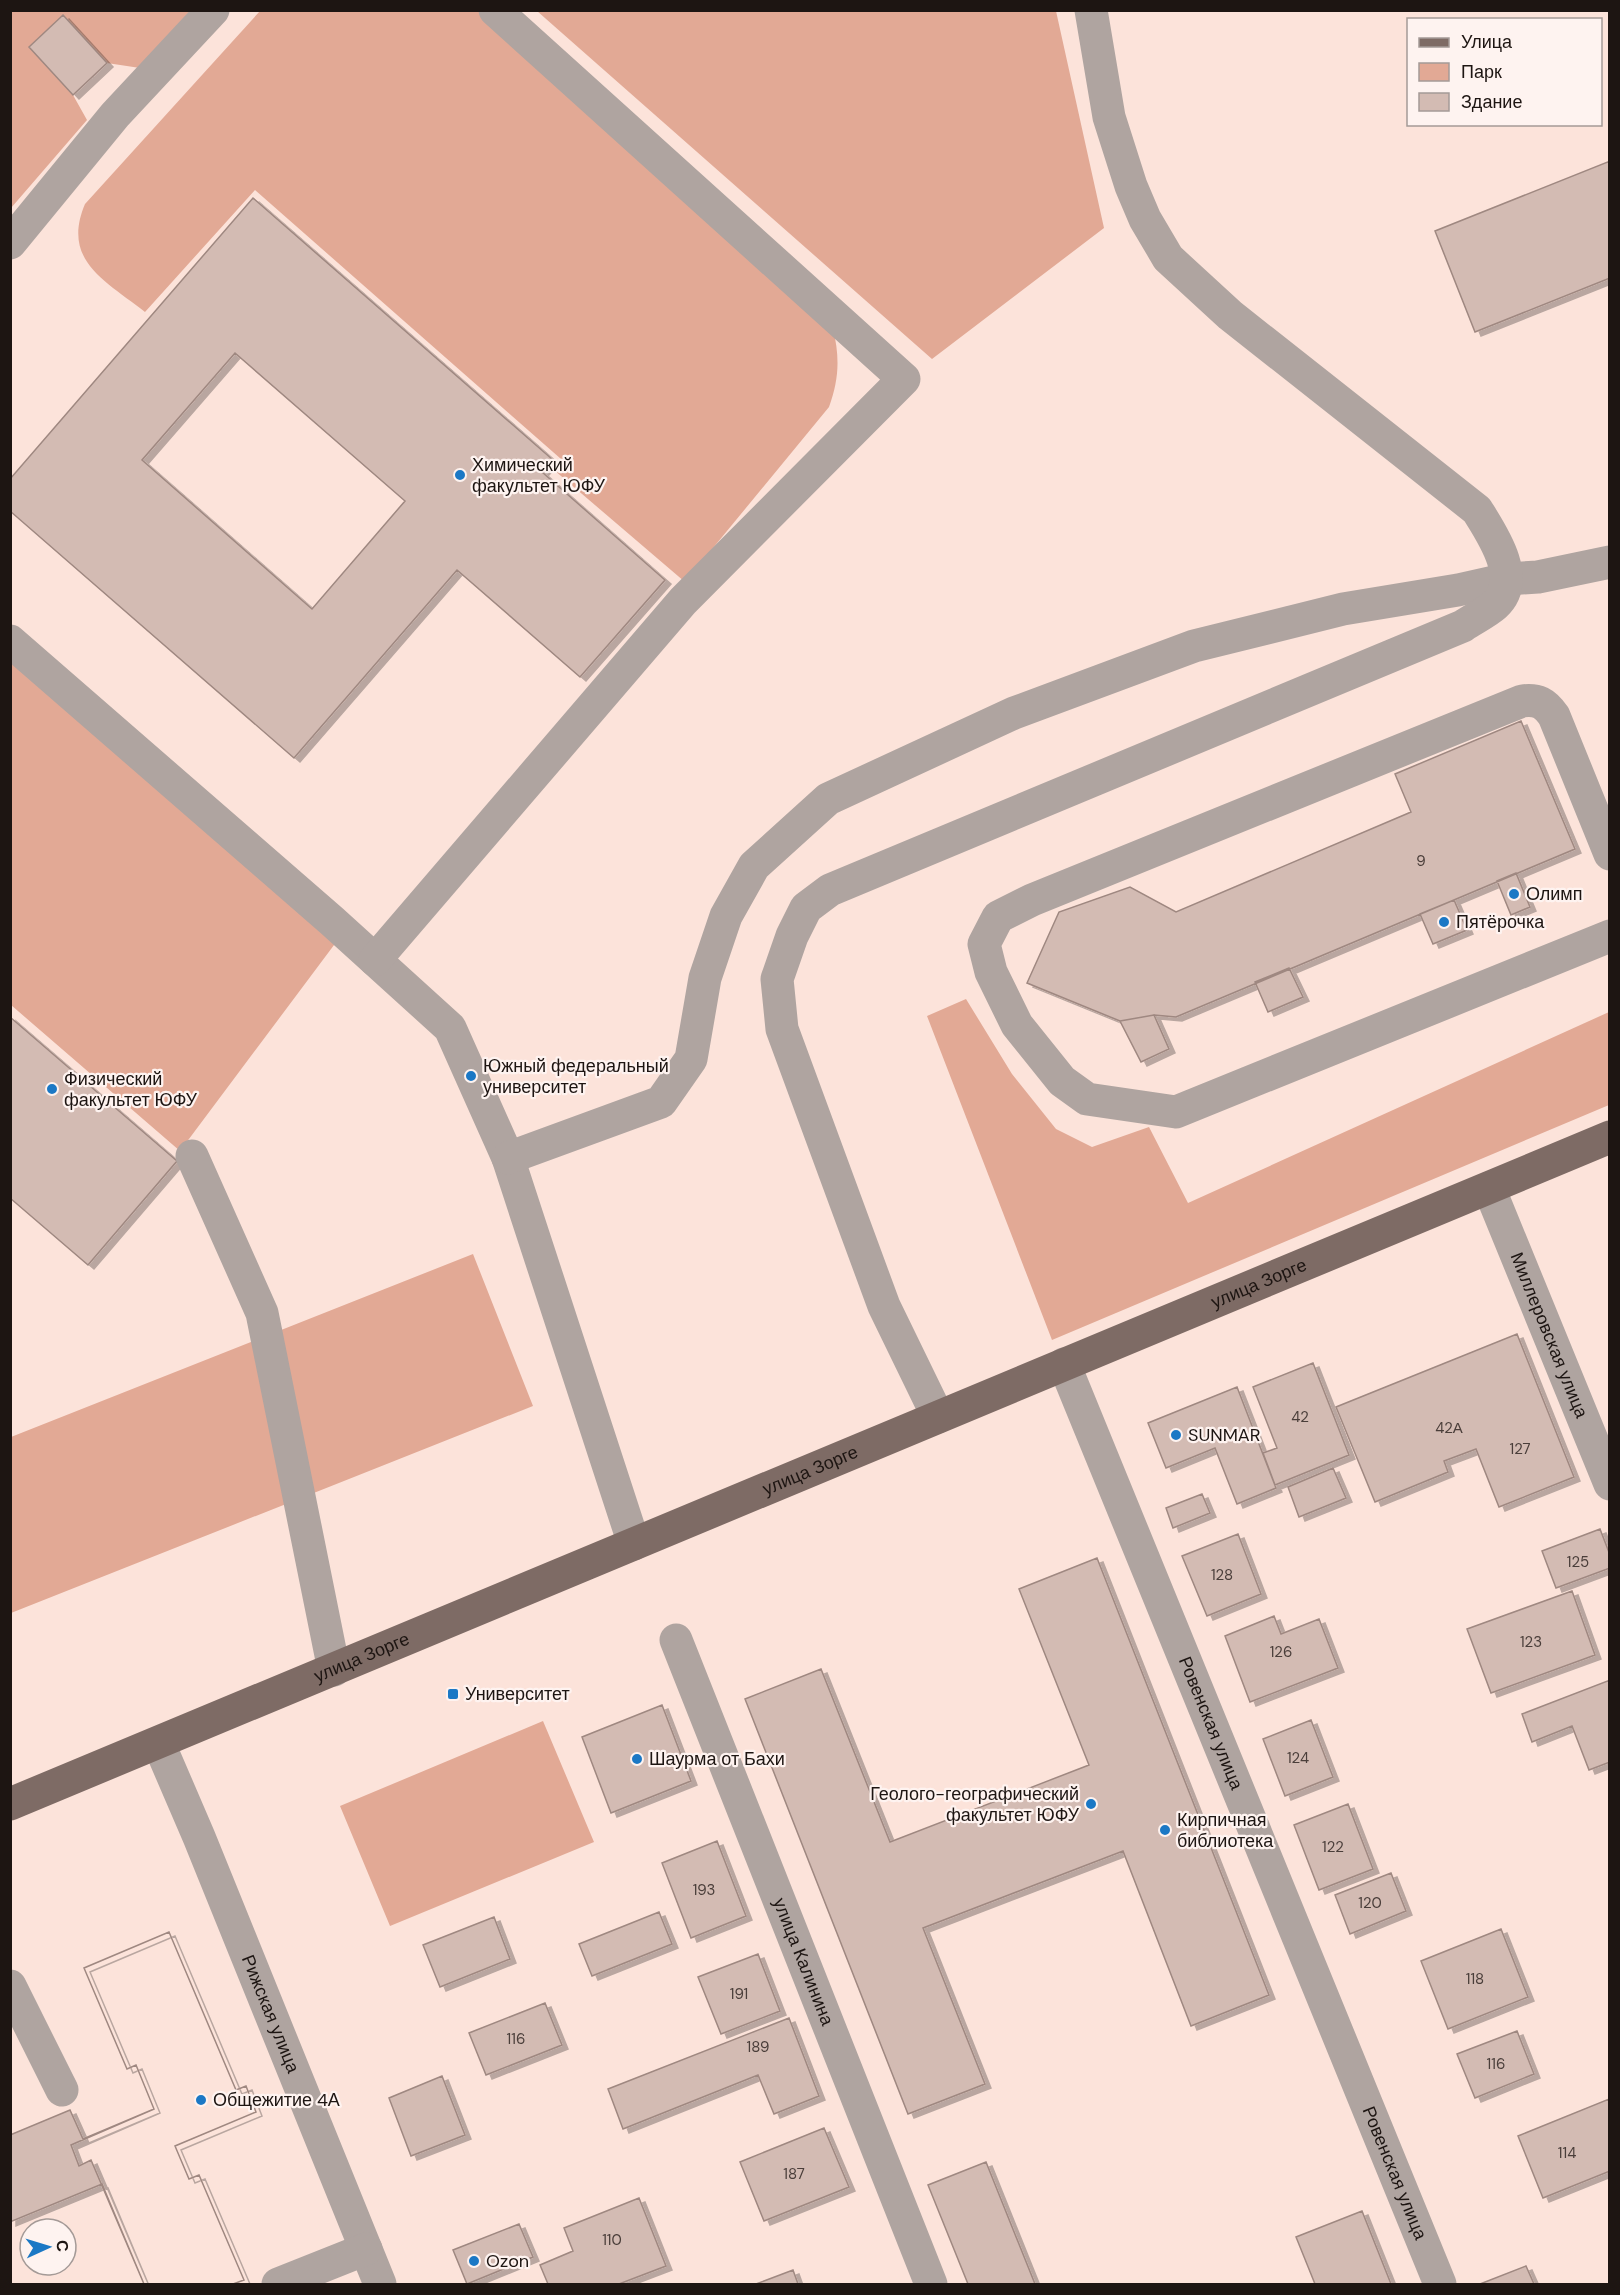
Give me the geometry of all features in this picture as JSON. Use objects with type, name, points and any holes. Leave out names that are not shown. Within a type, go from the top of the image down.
[{"type":"main road","name":"улица Зорге","points":[[10,1804],[159,1744],[1610,1137]]},
{"type":"street","points":[[10,243],[115,115],[213,10]]},
{"type":"street","points":[[375,960],[683,601],[904,379],[495,10]]},
{"type":"street","points":[[938,1417],[884,1306],[782,1029],[777,979],[792,936],[806,908],[830,890],[1463,626],[1497,603],[1507,579],[1500,548],[1477,510],[1230,315],[1168,258],[1145,219],[1131,186],[1109,117],[1091,10]]},
{"type":"street","points":[[508,1158],[661,1102],[691,1059],[705,978],[726,916],[754,866],[828,799],[1014,713],[1194,646],[1343,609],[1458,590],[1507,579],[1538,577],[1610,562]]},
{"type":"street","points":[[10,641],[450,1028],[508,1158],[634,1544]]},
{"type":"street","points":[[1610,854],[1554,716],[1546,704],[1532,700],[1522,701],[1032,900],[998,917],[984,944],[990,972],[1017,1025],[1062,1081],[1087,1099],[1176,1112],[1610,936]]},
{"type":"street","points":[[192,1156],[262,1313],[334,1670]]},
{"type":"street","name":"Миллеровская улица","points":[[1489,1188],[1610,1484]]},
{"type":"street","name":"Ровенская улица","points":[[1064,1364],[1440,2284]]},
{"type":"street","name":"улица Калинина","points":[[676,1640],[931,2284]]},
{"type":"street","name":"Рижская улица","points":[[159,1744],[380,2284]]},
{"type":"street","points":[[10,1986],[62,2090]]},
{"type":"street","points":[[279,2284],[366,2249]]},
{"type":"green space","points":[[11,11],[190,11],[140,68],[107,63],[63,15],[29,47],[73,95],[87,120],[11,208]]},
{"type":"green space","points":[[260,11],[480,11],[833,329],[837,349],[837,368],[835,387],[829,407],[685,582],[554,470],[561,459],[255,190],[145,312],[91,268],[83,255],[79,241],[79,224],[85,204]]},
{"type":"green space","points":[[537,11],[1056,11],[1104,228],[932,359]]},
{"type":"green space","points":[[11,651],[340,937],[180,1151],[11,1005]]},
{"type":"green space","points":[[966,999],[1012,1074],[1056,1129],[1092,1147],[1149,1127],[1188,1203],[1609,1012],[1609,1105],[1052,1340],[927,1016]]},
{"type":"green space","points":[[473,1254],[533,1406],[11,1613],[11,1437]]},
{"type":"green space","points":[[543,1721],[594,1842],[390,1926],[340,1806]]},
{"type":"building","points":[[63,15],[107,63],[73,95],[29,47]]},
{"type":"building","points":[[1610,161],[1610,278],[1475,332],[1435,231]]},
{"type":"building","name":"Химический факультет ЮФУ","points":[[253,198],[553,460],[542,472],[665,580],[580,677],[457,570],[294,758],[10,511],[10,479]],"holes":[[[235,353],[405,501],[312,609],[142,460]]]},
{"type":"building","points":[[1521,721],[1575,849],[1176,1017],[1154,1015],[1120,1021],[1027,983],[1059,912],[1130,887],[1176,912],[1411,812],[1395,774]]},
{"type":"building","name":"Олимп","points":[[1516,873],[1530,907],[1511,915],[1497,881]]},
{"type":"building","name":"Пятёрочка","points":[[1454,900],[1467,930],[1433,944],[1420,914]]},
{"type":"building","points":[[1289,968],[1303,997],[1268,1012],[1255,982]]},
{"type":"building","points":[[1154,1015],[1169,1049],[1141,1062],[1120,1021]]},
{"type":"building","name":"Физический факультет ЮФУ","points":[[10,1017],[177,1161],[88,1265],[10,1198]]},
{"type":"building","points":[[1517,1334],[1574,1477],[1499,1507],[1476,1449],[1444,1461],[1448,1472],[1375,1502],[1336,1407]]},
{"type":"building","points":[[1313,1363],[1349,1455],[1275,1485],[1263,1453],[1277,1448],[1253,1387]]},
{"type":"building","points":[[1237,1387],[1276,1488],[1237,1504],[1215,1448],[1166,1468],[1148,1423]]},
{"type":"building","points":[[1333,1468],[1346,1498],[1299,1517],[1288,1487]]},
{"type":"building","points":[[1202,1494],[1210,1513],[1173,1528],[1166,1508]]},
{"type":"building","points":[[1600,1529],[1610,1555],[1610,1568],[1556,1588],[1542,1551]]},
{"type":"building","points":[[1238,1534],[1261,1594],[1207,1616],[1182,1556]]},
{"type":"building","name":"Геолого-географический факультет ЮФУ","points":[[1097,1558],[1269,1995],[1191,2026],[1123,1851],[923,1928],[985,2084],[908,2114],[745,1699],[821,1669],[890,1842],[1089,1765],[1019,1589]]},
{"type":"building","points":[[1572,1591],[1595,1655],[1491,1693],[1467,1629]]},
{"type":"building","points":[[1274,1616],[1281,1634],[1319,1619],[1338,1668],[1250,1702],[1225,1636]]},
{"type":"building","points":[[1610,1680],[1610,1762],[1589,1770],[1572,1726],[1532,1742],[1522,1714]]},
{"type":"building","name":"Шаурма от Бахи","points":[[662,1705],[691,1781],[611,1813],[582,1737]]},
{"type":"building","points":[[1311,1720],[1333,1777],[1285,1796],[1263,1739]]},
{"type":"building","points":[[1348,1804],[1373,1869],[1319,1890],[1294,1825]]},
{"type":"building","points":[[717,1841],[746,1916],[691,1938],[662,1863]]},
{"type":"building","points":[[1391,1873],[1406,1911],[1350,1934],[1335,1895]]},
{"type":"building","points":[[659,1912],[672,1944],[592,1976],[579,1944]]},
{"type":"building","points":[[494,1917],[510,1959],[440,1987],[423,1945]]},
{"type":"building","points":[[1501,1929],[1528,1997],[1448,2029],[1421,1961]]},
{"type":"building","name":"Общежитие 4А","points":[[169,1932],[236,2090],[246,2086],[256,2112],[175,2146],[189,2179],[199,2175],[244,2280],[233,2284],[144,2284],[102,2184],[10,2222],[10,2135],[70,2110],[83,2139],[154,2109],[136,2065],[127,2069],[84,1968]]},
{"type":"building","name":"Общежитие 4А","points":[[169,1932],[236,2090],[246,2086],[256,2112],[175,2146],[189,2179],[199,2175],[244,2280],[233,2284],[144,2284],[91,2160],[79,2166],[71,2145],[154,2109],[136,2065],[127,2069],[84,1968]]},
{"type":"building","points":[[758,1954],[780,2011],[721,2034],[698,1977]]},
{"type":"building","points":[[545,2003],[562,2045],[486,2075],[469,2033]]},
{"type":"building","points":[[789,2018],[819,2096],[774,2114],[758,2075],[623,2129],[608,2089]]},
{"type":"building","points":[[1517,2031],[1534,2074],[1475,2098],[1457,2054]]},
{"type":"building","points":[[442,2076],[465,2135],[411,2156],[389,2098]]},
{"type":"building","points":[[1609,2099],[1610,2171],[1543,2198],[1518,2136]]},
{"type":"building","points":[[824,2128],[849,2187],[764,2221],[740,2162]]},
{"type":"building","points":[[986,2162],[1035,2284],[968,2284],[928,2185]]},
{"type":"building","points":[[639,2198],[666,2266],[619,2284],[548,2284],[540,2265],[573,2251],[564,2228]]},
{"type":"building","points":[[1362,2211],[1391,2284],[1315,2284],[1296,2237]]},
{"type":"building","points":[[519,2224],[533,2257],[467,2284],[453,2250]]},
{"type":"building","points":[[1526,2266],[1534,2284],[1480,2284]]},
{"type":"building","points":[[793,2270],[798,2284],[756,2284]]},
{"type":"place","name":"Химический факультет ЮФУ","points":[[460,475]]},
{"type":"place","name":"Олимп","points":[[1514,894]]},
{"type":"place","name":"Пятёрочка","points":[[1444,922]]},
{"type":"place","name":"Южный федеральный университет","points":[[471,1076]]},
{"type":"place","name":"Физический факультет ЮФУ","points":[[52,1089]]},
{"type":"place","name":"SUNMAR","points":[[1176,1435]]},
{"type":"place","name":"Университет","points":[[453,1694]]},
{"type":"place","name":"Шаурма от Бахи","points":[[637,1759]]},
{"type":"place","name":"Геолого-географический факультет ЮФУ","points":[[1091,1804]]},
{"type":"place","name":"Кирпичная библиотека","points":[[1165,1830]]},
{"type":"place","name":"Общежитие 4А","points":[[201,2100]]},
{"type":"place","name":"Ozon","points":[[474,2261]]}]
